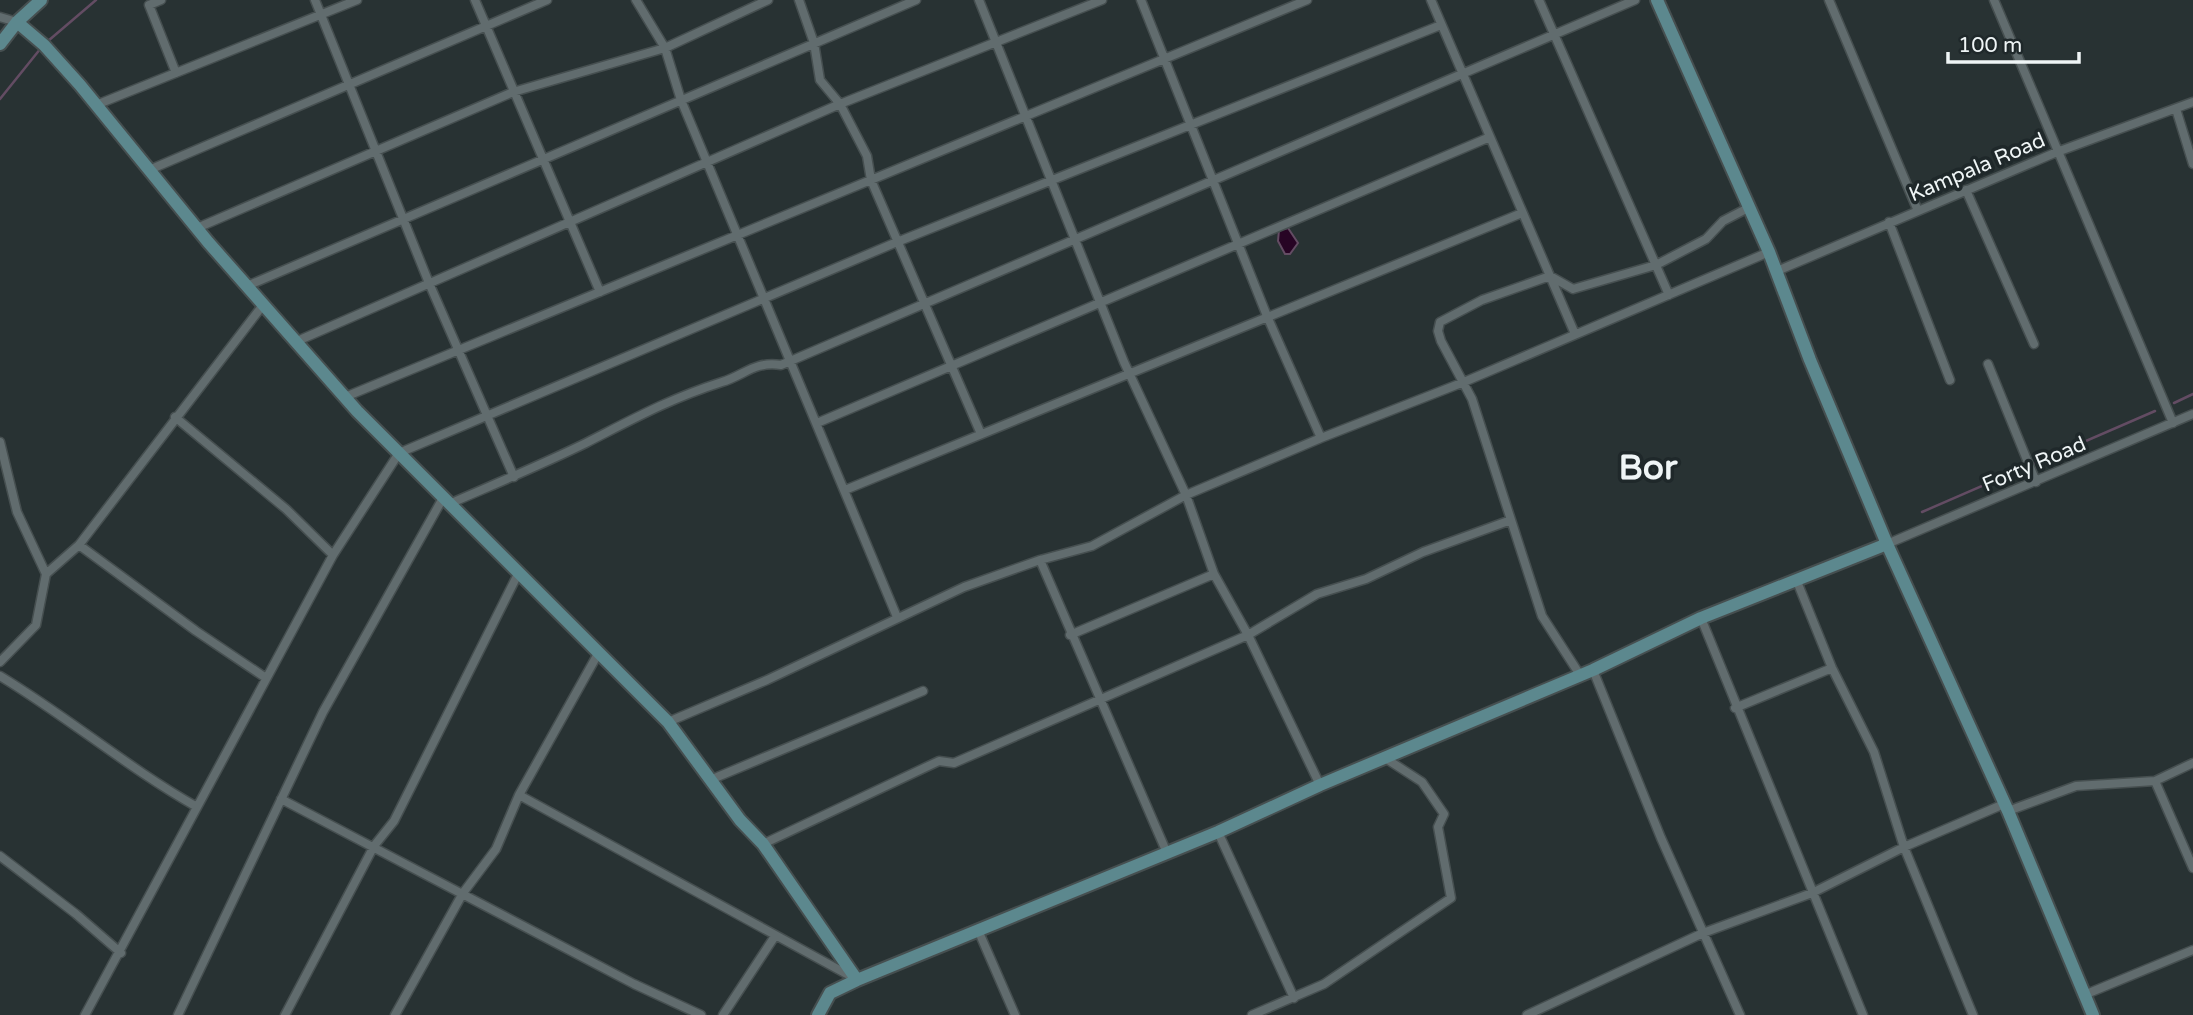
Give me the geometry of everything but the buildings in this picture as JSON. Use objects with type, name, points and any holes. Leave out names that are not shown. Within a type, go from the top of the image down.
[{"type":"street","points":[[0,44],[41,0]]},
{"type":"street","points":[[162,0],[149,5],[176,73]]},
{"type":"street","points":[[315,0],[429,283],[514,477]]},
{"type":"street","points":[[96,105],[357,0]]},
{"type":"street","points":[[475,0],[600,292]]},
{"type":"street","points":[[149,170],[547,0]]},
{"type":"street","points":[[636,0],[665,48],[681,100],[897,617]]},
{"type":"street","points":[[197,228],[513,92],[665,48],[768,0]]},
{"type":"street","points":[[799,0],[814,43],[820,80],[840,104],[867,156],[871,180],[981,434]]},
{"type":"street","points":[[247,286],[916,0]]},
{"type":"street","points":[[979,0],[1129,374],[1186,495],[1214,574],[1248,635],[1320,785]]},
{"type":"street","points":[[295,342],[840,104],[997,44],[1102,0]]},
{"type":"street","points":[[1141,0],[1267,316],[1321,438]]},
{"type":"street","points":[[345,397],[1307,0]]},
{"type":"street","points":[[1431,0],[1575,334]]},
{"type":"street","points":[[1539,0],[1669,295]]},
{"type":"street","points":[[178,1015],[323,712],[446,501],[514,477],[653,406],[699,388],[723,382],[764,363],[781,365],[792,361],[1635,0]]},
{"type":"street","points":[[1657,0],[1769,252],[1810,360],[1887,544],[2006,807],[2093,1015]]},
{"type":"street","points":[[1829,0],[1918,211]]},
{"type":"street","points":[[1994,0],[2173,423]]},
{"type":"street","points":[[0,17],[18,22],[44,45],[197,228],[345,397],[668,722],[740,820],[764,844],[857,979]]},
{"type":"street","points":[[85,1015],[121,953],[333,555],[399,453],[897,242],[1441,25]]},
{"type":"street","name":"Kampala Road","points":[[1777,271],[2057,152],[2193,103]]},
{"type":"street","points":[[2176,109],[2193,164]]},
{"type":"street","points":[[817,423],[1490,137]]},
{"type":"street","points":[[1966,190],[2034,344]]},
{"type":"street","points":[[1580,675],[1542,616],[1464,382],[1441,341],[1438,331],[1440,322],[1482,300],[1550,276],[1573,289],[1656,265],[1706,239],[1723,221],[1748,208]]},
{"type":"street","points":[[845,490],[1522,213]]},
{"type":"street","points":[[1889,222],[1950,380]]},
{"type":"street","points":[[668,722],[766,680],[964,587],[1109,539],[1186,495],[1464,382],[1769,252]]},
{"type":"street","points":[[46,574],[79,545],[263,305]]},
{"type":"street","points":[[1988,364],[2036,482]]},
{"type":"street","name":"Forty Road","points":[[1887,544],[2193,414]]},
{"type":"street","points":[[175,417],[286,509],[333,555]]},
{"type":"street","points":[[0,442],[17,512],[46,574],[36,625],[0,662]]},
{"type":"street","points":[[764,844],[939,761],[954,763],[1248,635],[1317,594],[1366,579],[1423,552],[1511,520]]},
{"type":"street","points":[[818,1015],[830,993],[857,979],[1218,832],[1320,785],[1593,670],[1701,618],[1887,544]]},
{"type":"street","points":[[79,545],[186,624],[266,678]]},
{"type":"street","points":[[1040,560],[1070,635],[1167,853]]},
{"type":"street","points":[[285,1015],[374,846],[394,821],[519,572]]},
{"type":"street","points":[[1070,635],[1214,574]]},
{"type":"street","points":[[1796,579],[1832,668],[1874,752],[1904,847],[1973,1015]]},
{"type":"street","points":[[1701,618],[1735,708],[1863,1015]]},
{"type":"street","points":[[395,1015],[463,893],[496,849],[519,795],[599,652]]},
{"type":"street","points":[[1735,708],[1832,668]]},
{"type":"street","points":[[1593,670],[1740,1015]]},
{"type":"street","points":[[0,676],[49,706],[163,788],[197,807]]},
{"type":"street","points":[[710,780],[923,691]]},
{"type":"street","points":[[1252,1015],[1324,985],[1451,898],[1438,827],[1444,814],[1422,782],[1385,758]]},
{"type":"street","points":[[1527,1015],[1703,933],[1812,893],[1904,847],[2006,807],[2076,786],[2155,781],[2193,763]]},
{"type":"street","points":[[2155,781],[2193,868]]},
{"type":"street","points":[[519,795],[857,979]]},
{"type":"street","points":[[281,799],[634,984],[701,1015]]},
{"type":"street","points":[[1218,832],[1294,998]]},
{"type":"street","points":[[0,856],[121,953]]},
{"type":"street","points":[[978,930],[1015,1015]]},
{"type":"street","points":[[723,1015],[775,936]]},
{"type":"street","points":[[2084,995],[2193,950]]},
{"type":"shaded area","points":[[1288,228],[1298,243],[1290,254],[1285,254],[1278,241],[1279,230]]},
{"type":"waterway","points":[[48,41],[96,0]]},
{"type":"waterway","points":[[0,99],[41,48]]},
{"type":"waterway","points":[[2174,403],[2193,394]]},
{"type":"waterway","points":[[1922,512],[2155,411]]},
{"type":"district","name":"Bor","points":[[1648,467]]}]
